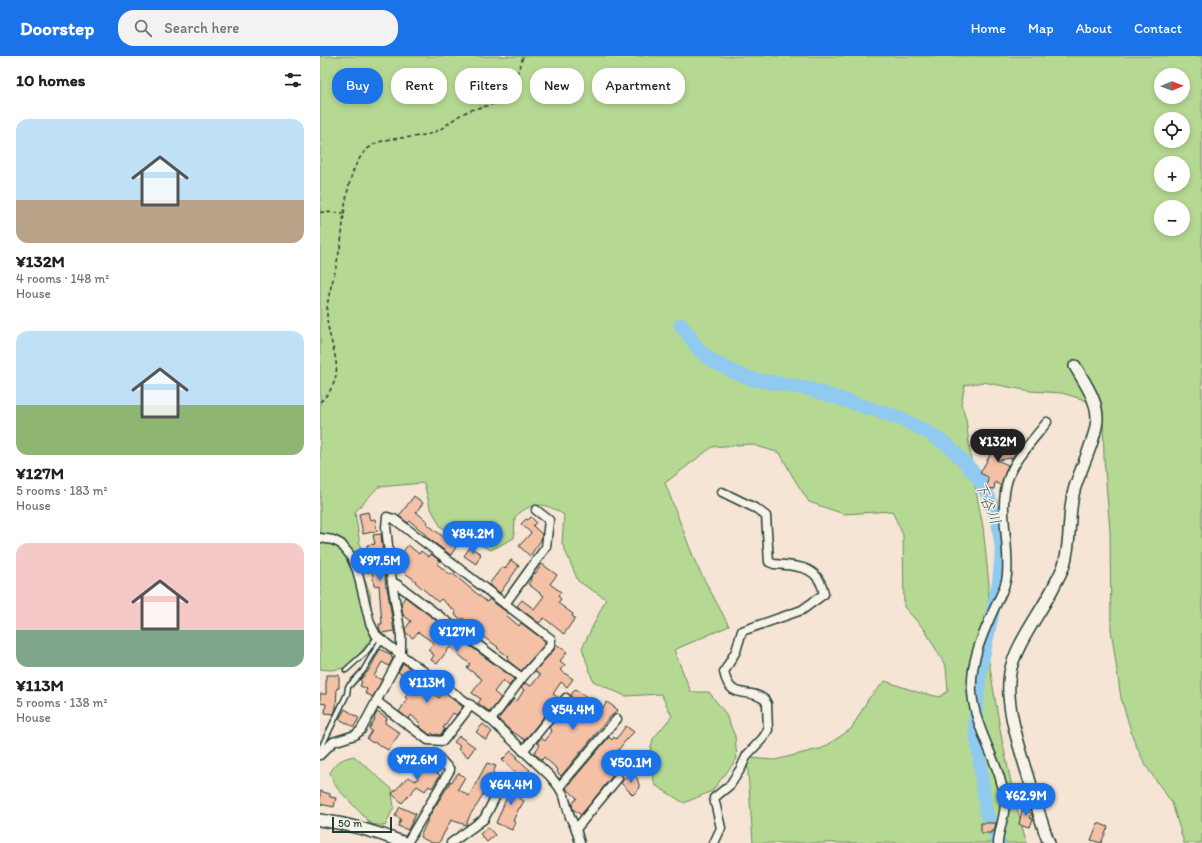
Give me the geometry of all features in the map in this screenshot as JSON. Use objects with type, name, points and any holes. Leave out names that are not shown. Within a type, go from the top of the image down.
[{"type":"street","points":[[1049,843],[1017,737],[1010,704],[1009,687],[1010,672],[1018,651],[1064,565],[1068,541],[1070,507],[1073,494],[1096,427],[1096,407],[1075,366]]},
{"type":"street","points":[[998,843],[1005,810],[1005,794],[975,713],[972,692],[972,673],[980,640],[1003,589],[1007,576],[1004,498],[1008,478],[1018,459],[1047,422]]},
{"type":"street","points":[[714,843],[721,828],[714,798],[730,785],[747,755],[763,738],[768,730],[767,704],[765,700],[755,694],[739,692],[731,688],[724,672],[736,651],[742,631],[802,610],[824,594],[819,580],[807,568],[774,564],[770,562],[768,559],[766,516],[757,509],[722,492]]},
{"type":"street","points":[[505,604],[546,548],[549,520],[536,510]]},
{"type":"street","points":[[320,755],[333,742],[355,735],[361,730],[401,655],[400,636],[386,527],[387,517],[394,519],[551,639],[550,646],[522,678],[491,720]]},
{"type":"street","points":[[320,538],[333,540],[341,544],[350,555],[357,570],[370,623],[379,638],[491,720],[550,776],[564,796],[580,843]]},
{"type":"street","points":[[392,582],[522,678]]},
{"type":"street","points":[[523,751],[566,698]]},
{"type":"street","points":[[376,701],[428,740],[435,741],[443,741],[471,705]]},
{"type":"street","points":[[559,787],[617,719]]},
{"type":"street","points":[[320,820],[360,828],[386,835],[406,843],[450,770],[438,757]]},
{"type":"street","points":[[576,829],[618,778]]},
{"type":"street","points":[[450,843],[484,819],[501,786]]},
{"type":"lane","points":[[346,670],[379,638]]},
{"type":"lane","points":[[320,755],[320,750],[347,694],[348,687],[363,671],[379,638]]},
{"type":"path","points":[[320,402],[332,389],[336,376],[336,357],[327,325],[326,311],[342,235],[343,212],[346,195],[354,169],[361,156],[370,146],[382,140],[430,133],[444,128],[462,114],[501,100],[512,84],[523,56]]},
{"type":"path","points":[[320,212],[343,212]]},
{"type":"green space","points":[[320,56],[1202,56],[1202,843],[1184,843],[1172,803],[1146,766],[1134,741],[1121,698],[1111,629],[1110,531],[1104,458],[1103,421],[1085,400],[1062,393],[1030,391],[983,382],[965,385],[961,404],[966,419],[973,476],[983,527],[989,584],[987,650],[1001,735],[1015,801],[1027,843],[753,843],[747,758],[775,760],[823,748],[851,729],[869,698],[885,681],[917,692],[940,697],[948,691],[946,667],[925,630],[904,607],[903,535],[892,511],[844,514],[809,502],[780,453],[750,444],[712,447],[665,483],[696,564],[729,626],[674,650],[691,692],[709,692],[725,713],[735,736],[737,759],[712,791],[684,803],[655,785],[648,759],[653,739],[672,716],[661,694],[625,696],[593,681],[582,648],[606,599],[578,581],[562,543],[564,515],[545,506],[533,506],[521,512],[515,517],[514,538],[491,550],[441,527],[430,507],[424,483],[378,487],[355,512],[362,557],[357,560],[370,593],[373,636],[359,655],[345,668],[331,670],[320,669]]},
{"type":"green space","points":[[354,756],[393,790],[392,794],[394,807],[385,826],[371,824],[337,788],[330,773],[340,761]]},
{"type":"building","points":[[999,439],[1019,448],[1012,458],[997,460],[1008,465],[1001,486],[995,482],[994,489],[987,488],[988,477],[980,473]]},
{"type":"building","points":[[414,496],[423,503],[416,512],[428,522],[427,524],[456,547],[451,555],[425,536],[426,535],[410,521],[408,523],[399,516]]},
{"type":"building","points":[[368,512],[370,520],[375,519],[377,531],[363,534],[359,514]]},
{"type":"building","points":[[531,517],[536,522],[533,526],[542,534],[541,540],[530,556],[519,546],[531,533],[521,524],[526,519],[528,520]]},
{"type":"building","points":[[381,534],[386,587],[394,631],[382,633],[379,624],[382,624],[379,585],[374,586],[372,570],[365,571],[364,563],[369,562],[367,545],[375,544],[373,535]]},
{"type":"building","points":[[408,545],[419,554],[421,551],[429,557],[431,554],[440,561],[437,564],[451,575],[452,573],[487,602],[489,599],[508,613],[506,615],[519,626],[521,623],[545,641],[545,644],[521,671],[507,660],[509,657],[497,648],[498,647],[482,636],[484,634],[468,621],[467,622],[463,618],[462,620],[455,615],[456,612],[441,599],[438,602],[415,582],[416,581],[396,568],[395,562]]},
{"type":"building","points":[[470,547],[481,554],[476,564],[464,556]]},
{"type":"building","points":[[511,560],[519,566],[500,593],[489,584],[502,567],[505,569]]},
{"type":"building","points":[[542,564],[557,575],[550,584],[561,592],[558,596],[561,599],[558,603],[573,614],[572,616],[575,618],[564,634],[544,618],[539,623],[517,606],[522,600],[534,609],[544,596],[528,584],[534,573],[535,574]]},
{"type":"building","points":[[405,597],[514,679],[509,686],[503,680],[494,692],[501,698],[490,712],[478,703],[481,699],[472,693],[482,679],[467,668],[470,664],[450,647],[437,664],[431,660],[434,655],[428,650],[434,643],[418,632],[413,638],[406,633],[405,629],[411,621],[403,615],[401,603]]},
{"type":"building","points":[[556,644],[567,652],[560,661],[565,665],[560,670],[573,679],[567,687],[561,682],[553,694],[559,698],[525,740],[513,733],[498,719],[514,699],[517,701],[524,690],[521,688],[525,683],[531,686],[540,675],[535,671],[554,650]]},
{"type":"building","points":[[380,649],[392,655],[391,657],[393,658],[389,666],[382,662],[374,676],[382,680],[373,697],[365,693],[367,689],[360,686],[362,682],[360,680],[369,670]]},
{"type":"building","points":[[403,663],[430,684],[427,689],[439,698],[443,692],[463,707],[456,715],[453,713],[443,728],[445,729],[440,735],[434,735],[432,733],[430,735],[419,726],[421,724],[411,715],[409,719],[399,712],[407,699],[405,697],[412,687],[400,680],[403,675],[398,672]]},
{"type":"building","points":[[326,675],[339,675],[339,688],[337,688],[336,708],[334,714],[325,713],[326,704],[320,703],[320,694],[326,694]]},
{"type":"building","points":[[575,689],[603,708],[607,702],[618,710],[609,718],[561,776],[557,772],[558,770],[544,757],[542,760],[534,753],[540,745],[537,743],[541,738],[545,741],[552,731],[549,728],[570,701],[571,695]]},
{"type":"building","points":[[345,709],[359,718],[354,727],[339,719]]},
{"type":"building","points":[[377,712],[387,718],[385,723],[400,733],[388,750],[367,739],[372,731],[369,729]]},
{"type":"building","points":[[483,724],[492,732],[486,740],[476,732]]},
{"type":"building","points":[[626,726],[634,732],[605,767],[614,774],[581,815],[573,809],[572,804],[577,798],[566,788],[609,737],[612,740],[614,737],[616,739]]},
{"type":"building","points":[[459,736],[475,747],[468,757],[458,749],[460,746],[454,742]]},
{"type":"building","points":[[511,751],[518,757],[516,758],[530,770],[522,779],[502,760]]},
{"type":"building","points":[[414,758],[440,775],[432,788],[429,786],[425,791],[417,786],[402,803],[392,794],[408,777],[416,781],[420,773],[408,766]]},
{"type":"building","points":[[487,763],[496,766],[466,825],[451,820],[439,843],[432,843],[420,837],[431,813],[451,781],[452,782],[458,773],[465,777],[458,789],[469,796]]},
{"type":"building","points":[[631,772],[637,778],[640,788],[633,795],[621,783]]},
{"type":"building","points":[[509,782],[524,789],[519,798],[524,801],[513,821],[515,822],[512,830],[496,823],[509,792],[505,790]]},
{"type":"building","points":[[320,791],[330,794],[330,797],[336,798],[334,807],[320,804]]},
{"type":"building","points":[[1023,806],[1030,809],[1029,812],[1032,814],[1030,817],[1033,819],[1030,827],[1019,824]]},
{"type":"building","points":[[400,807],[416,814],[408,830],[398,826],[401,819],[395,816]]},
{"type":"building","points":[[981,823],[996,823],[994,831],[991,831],[991,833],[981,833]]},
{"type":"building","points":[[1098,823],[1108,827],[1101,843],[1091,840]]},
{"type":"building","points":[[488,827],[495,835],[487,842],[480,834]]},
{"type":"waterway","name":"下谷川","points":[[681,325],[700,351],[714,362],[752,379],[809,389],[900,418],[927,432],[949,446],[976,475],[987,493],[998,521],[1002,551],[999,582],[980,670],[975,724],[986,812],[999,843]]}]
